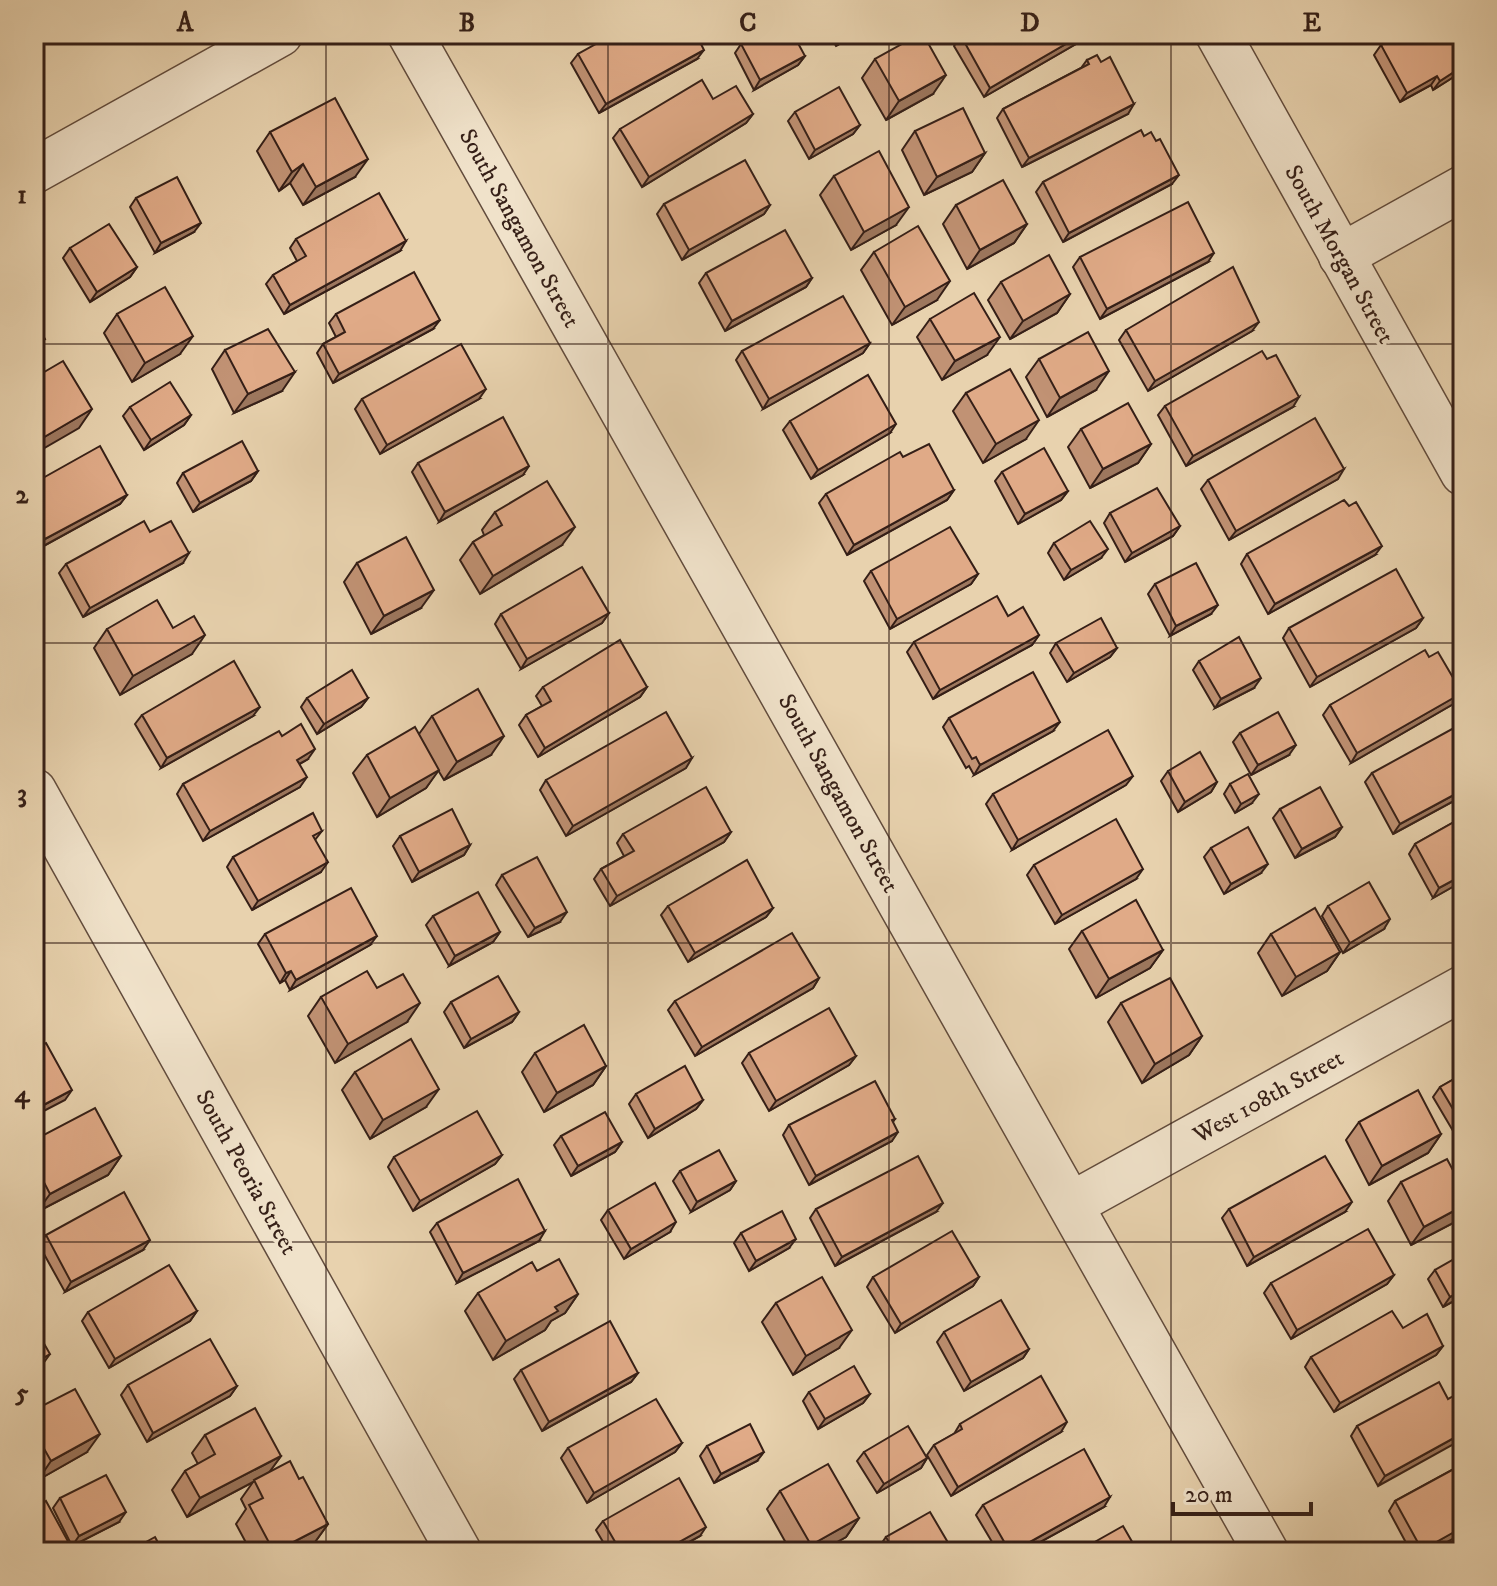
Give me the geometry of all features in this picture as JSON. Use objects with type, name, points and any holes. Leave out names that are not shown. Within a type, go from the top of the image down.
[{"type":"street","points":[[34,171],[280,34]]},
{"type":"street","name":"South Sangamon Street","points":[[410,34],[1266,1552]]},
{"type":"street","name":"South Morgan Street","points":[[1218,34],[1463,473]]},
{"type":"street","points":[[1341,256],[1463,188]]},
{"type":"street","name":"South Peoria Street","points":[[34,791],[459,1552]]},
{"type":"street","name":"West 108th Street","points":[[1072,1204],[1463,988]]},
{"type":"building","points":[[614,34],[696,34],[704,50],[606,104],[578,54]]},
{"type":"building","points":[[759,34],[793,34],[805,56],[760,80],[741,44]]},
{"type":"building","points":[[923,34],[946,75],[899,101],[875,59]]},
{"type":"building","points":[[1083,34],[990,88],[961,36]]},
{"type":"building","points":[[1401,34],[1463,34],[1463,66],[1440,81],[1437,76],[1407,93],[1381,45]]},
{"type":"building","points":[[1097,55],[1101,62],[1110,57],[1134,104],[1029,158],[1003,109],[1089,64],[1087,60]]},
{"type":"building","points":[[702,80],[713,99],[736,86],[753,114],[649,177],[620,129]]},
{"type":"building","points":[[839,87],[860,125],[815,150],[795,112]]},
{"type":"building","points":[[335,98],[368,159],[316,187],[303,164],[292,172],[270,132]]},
{"type":"building","points":[[963,108],[985,153],[937,177],[915,131]]},
{"type":"building","points":[[1141,130],[1144,136],[1151,132],[1156,141],[1160,139],[1179,175],[1069,233],[1043,182]]},
{"type":"building","points":[[879,151],[909,207],[864,232],[834,176]]},
{"type":"building","points":[[745,160],[770,205],[689,250],[664,204]]},
{"type":"building","points":[[177,177],[201,223],[161,243],[136,198]]},
{"type":"building","points":[[1003,180],[1027,224],[980,250],[956,205]]},
{"type":"building","points":[[379,193],[406,241],[290,305],[273,275],[306,256],[296,239]]},
{"type":"building","points":[[1188,202],[1214,253],[1107,309],[1080,257]]},
{"type":"building","points":[[109,224],[137,267],[97,292],[70,248]]},
{"type":"building","points":[[918,226],[950,281],[905,307],[874,252]]},
{"type":"building","points":[[785,230],[812,278],[732,321],[706,273]]},
{"type":"building","points":[[1049,255],[1070,294],[1023,321],[1001,282]]},
{"type":"building","points":[[1233,267],[1259,322],[1155,381],[1126,330]]},
{"type":"building","points":[[414,272],[440,320],[339,374],[323,344],[345,332],[336,314]]},
{"type":"building","points":[[165,287],[193,336],[145,363],[117,314]]},
{"type":"building","points":[[974,293],[1000,337],[955,361],[930,319]]},
{"type":"building","points":[[843,296],[870,343],[769,399],[742,351]]},
{"type":"building","points":[[34,320],[45,339],[34,345]]},
{"type":"building","points":[[268,329],[295,372],[248,394],[225,350]]},
{"type":"building","points":[[1088,332],[1109,371],[1060,398],[1039,359]]},
{"type":"building","points":[[461,344],[486,389],[387,445],[362,399]]},
{"type":"building","points":[[1262,351],[1267,359],[1276,355],[1299,397],[1193,456],[1165,406]]},
{"type":"building","points":[[63,361],[92,409],[34,443],[34,378]]},
{"type":"building","points":[[1010,369],[1039,420],[996,444],[966,393]]},
{"type":"building","points":[[868,375],[896,424],[818,470],[790,421]]},
{"type":"building","points":[[170,382],[191,415],[151,440],[130,407]]},
{"type":"building","points":[[1128,403],[1151,444],[1103,469],[1081,429]]},
{"type":"building","points":[[503,417],[529,466],[445,512],[418,463]]},
{"type":"building","points":[[1315,418],[1344,469],[1236,531],[1208,480]]},
{"type":"building","points":[[242,441],[258,471],[200,503],[183,473]]},
{"type":"building","points":[[929,444],[954,490],[854,545],[826,494],[900,452],[903,457]]},
{"type":"building","points":[[100,446],[127,495],[45,539],[34,520],[34,483]]},
{"type":"building","points":[[1044,448],[1068,491],[1025,514],[1002,472]]},
{"type":"building","points":[[547,481],[575,527],[493,576],[473,542],[502,525],[495,512]]},
{"type":"building","points":[[1157,488],[1180,526],[1132,553],[1110,513]]},
{"type":"building","points":[[1344,500],[1349,506],[1356,502],[1382,546],[1275,604],[1247,554]]},
{"type":"building","points":[[144,521],[150,532],[171,521],[189,553],[90,608],[66,564]]},
{"type":"building","points":[[1090,521],[1108,549],[1071,570],[1054,543]]},
{"type":"building","points":[[950,527],[978,574],[897,619],[871,571]]},
{"type":"building","points":[[406,537],[434,590],[384,616],[357,563]]},
{"type":"building","points":[[1196,563],[1218,605],[1176,626],[1155,584]]},
{"type":"building","points":[[582,567],[609,613],[527,659],[501,614]]},
{"type":"building","points":[[1396,569],[1423,618],[1317,677],[1289,628]]},
{"type":"building","points":[[997,596],[1008,616],[1023,607],[1039,635],[940,690],[914,642]]},
{"type":"building","points":[[157,600],[173,628],[194,616],[205,635],[133,676],[107,629]]},
{"type":"building","points":[[1101,618],[1117,648],[1074,673],[1056,643]]},
{"type":"building","points":[[1239,637],[1261,678],[1221,699],[1199,661]]},
{"type":"building","points":[[620,640],[647,687],[545,748],[526,715],[551,701],[543,687]]},
{"type":"building","points":[[1425,650],[1429,657],[1438,652],[1462,693],[1357,753],[1330,705]]},
{"type":"building","points":[[234,661],[260,707],[167,758],[142,715]]},
{"type":"building","points":[[352,670],[368,698],[324,724],[307,698]]},
{"type":"building","points":[[1033,672],[1060,722],[980,765],[976,757],[972,759],[949,718]]},
{"type":"building","points":[[478,689],[504,736],[457,762],[432,716]]},
{"type":"building","points":[[666,712],[692,758],[573,826],[546,780]]},
{"type":"building","points":[[1278,712],[1296,745],[1258,765],[1240,733]]},
{"type":"building","points":[[1463,723],[1463,790],[1400,824],[1372,773]]},
{"type":"building","points":[[301,724],[315,749],[297,760],[307,777],[210,831],[183,784],[279,731],[282,736]]},
{"type":"building","points":[[415,727],[439,770],[390,798],[367,755]]},
{"type":"building","points":[[1108,730],[1133,776],[1018,840],[993,794]]},
{"type":"building","points":[[1200,752],[1217,782],[1185,802],[1168,771]]},
{"type":"building","points":[[1248,774],[1259,794],[1241,804],[1230,784]]},
{"type":"building","points":[[706,787],[731,832],[617,896],[601,869],[634,851],[623,834]]},
{"type":"building","points":[[1320,787],[1342,827],[1302,849],[1280,809]]},
{"type":"building","points":[[452,809],[470,845],[419,872],[400,836]]},
{"type":"building","points":[[313,813],[322,831],[313,836],[328,862],[258,901],[233,857]]},
{"type":"building","points":[[1463,817],[1463,875],[1439,888],[1415,844]]},
{"type":"building","points":[[1116,819],[1143,869],[1062,915],[1034,865]]},
{"type":"building","points":[[1248,827],[1268,864],[1231,884],[1211,848]]},
{"type":"building","points":[[537,857],[567,912],[535,928],[502,875]]},
{"type":"building","points":[[747,860],[773,908],[695,953],[668,906]]},
{"type":"building","points":[[1369,882],[1390,919],[1350,943],[1328,906]]},
{"type":"building","points":[[351,888],[377,936],[296,980],[291,971],[286,973],[265,934]]},
{"type":"building","points":[[478,892],[500,932],[455,956],[433,916]]},
{"type":"building","points":[[1136,900],[1163,950],[1109,979],[1082,931]]},
{"type":"building","points":[[1315,908],[1340,952],[1296,977],[1271,934]]},
{"type":"building","points":[[792,933],[819,978],[702,1047],[675,1001]]},
{"type":"building","points":[[367,971],[377,988],[403,974],[420,1003],[348,1044],[321,997]]},
{"type":"building","points":[[498,976],[519,1012],[471,1039],[451,1002]]},
{"type":"building","points":[[1170,978],[1202,1036],[1155,1064],[1121,1003]]},
{"type":"building","points":[[829,1008],[856,1056],[776,1101],[749,1053]]},
{"type":"building","points":[[584,1025],[606,1066],[557,1093],[535,1053]]},
{"type":"building","points":[[411,1039],[439,1089],[383,1120],[355,1072]]},
{"type":"building","points":[[46,1043],[72,1090],[34,1110],[34,1049]]},
{"type":"building","points":[[685,1066],[703,1100],[655,1129],[636,1094]]},
{"type":"building","points":[[1463,1074],[1463,1126],[1440,1087]]},
{"type":"building","points":[[875,1081],[895,1119],[892,1120],[898,1132],[816,1176],[789,1125]]},
{"type":"building","points":[[1418,1090],[1441,1134],[1382,1166],[1359,1122]]},
{"type":"building","points":[[95,1108],[121,1156],[50,1194],[34,1163],[34,1140]]},
{"type":"building","points":[[477,1111],[502,1155],[420,1201],[394,1157]]},
{"type":"building","points":[[605,1112],[622,1142],[578,1166],[561,1136]]},
{"type":"building","points":[[719,1150],[736,1181],[697,1202],[680,1171]]},
{"type":"building","points":[[918,1156],[943,1203],[842,1257],[816,1209]]},
{"type":"building","points":[[1325,1156],[1352,1202],[1254,1257],[1229,1209]]},
{"type":"building","points":[[1447,1159],[1463,1189],[1463,1206],[1424,1227],[1401,1182]]},
{"type":"building","points":[[518,1179],[545,1231],[463,1273],[437,1223]]},
{"type":"building","points":[[655,1183],[676,1222],[631,1249],[608,1210]]},
{"type":"building","points":[[124,1192],[150,1240],[71,1282],[46,1235]]},
{"type":"building","points":[[782,1211],[796,1239],[756,1261],[741,1233]]},
{"type":"building","points":[[1368,1229],[1394,1275],[1297,1330],[1271,1283]]},
{"type":"building","points":[[952,1231],[979,1277],[901,1324],[873,1277]]},
{"type":"building","points":[[1463,1254],[1463,1290],[1450,1297],[1435,1270]]},
{"type":"building","points":[[559,1259],[578,1294],[555,1307],[558,1311],[506,1341],[478,1293],[532,1262],[537,1271]]},
{"type":"building","points":[[169,1265],[197,1311],[115,1359],[88,1312]]},
{"type":"building","points":[[822,1277],[852,1330],[806,1356],[776,1303]]},
{"type":"building","points":[[1001,1300],[1029,1349],[971,1382],[944,1332]]},
{"type":"building","points":[[1392,1311],[1403,1328],[1427,1314],[1443,1346],[1340,1403],[1311,1357]]},
{"type":"building","points":[[610,1321],[638,1373],[549,1422],[521,1370]]},
{"type":"building","points":[[34,1326],[50,1354],[34,1363]]},
{"type":"building","points":[[210,1339],[237,1386],[153,1433],[128,1385]]},
{"type":"building","points":[[854,1366],[870,1394],[825,1419],[809,1392]]},
{"type":"building","points":[[1041,1376],[1067,1422],[958,1487],[934,1445],[962,1429],[960,1424]]},
{"type":"building","points":[[1439,1382],[1448,1399],[1463,1393],[1463,1433],[1385,1476],[1357,1426]]},
{"type":"building","points":[[75,1389],[100,1434],[51,1461],[34,1431],[34,1410]]},
{"type":"building","points":[[656,1399],[682,1443],[594,1493],[568,1448]]},
{"type":"building","points":[[255,1408],[281,1456],[200,1498],[185,1471],[215,1454],[205,1435]]},
{"type":"building","points":[[750,1424],[764,1452],[721,1474],[707,1446]]},
{"type":"building","points":[[908,1426],[927,1458],[884,1484],[864,1452]]},
{"type":"building","points":[[1084,1449],[1110,1497],[1010,1552],[983,1505]]},
{"type":"building","points":[[290,1461],[299,1479],[303,1477],[328,1524],[274,1552],[249,1505],[263,1498],[254,1480]]},
{"type":"building","points":[[828,1464],[859,1518],[811,1545],[780,1491]]},
{"type":"building","points":[[1463,1464],[1463,1527],[1422,1550],[1395,1501]]},
{"type":"building","points":[[106,1475],[126,1512],[79,1536],[60,1498]]},
{"type":"building","points":[[679,1478],[706,1527],[661,1552],[621,1552],[603,1521]]},
{"type":"building","points":[[46,1501],[70,1545],[58,1552],[34,1552],[34,1508]]},
{"type":"building","points":[[930,1512],[950,1546],[941,1552],[894,1552],[886,1537]]},
{"type":"building","points":[[1123,1526],[1138,1552],[1077,1552]]},
{"type":"building","points":[[155,1537],[163,1552],[128,1552]]}]
